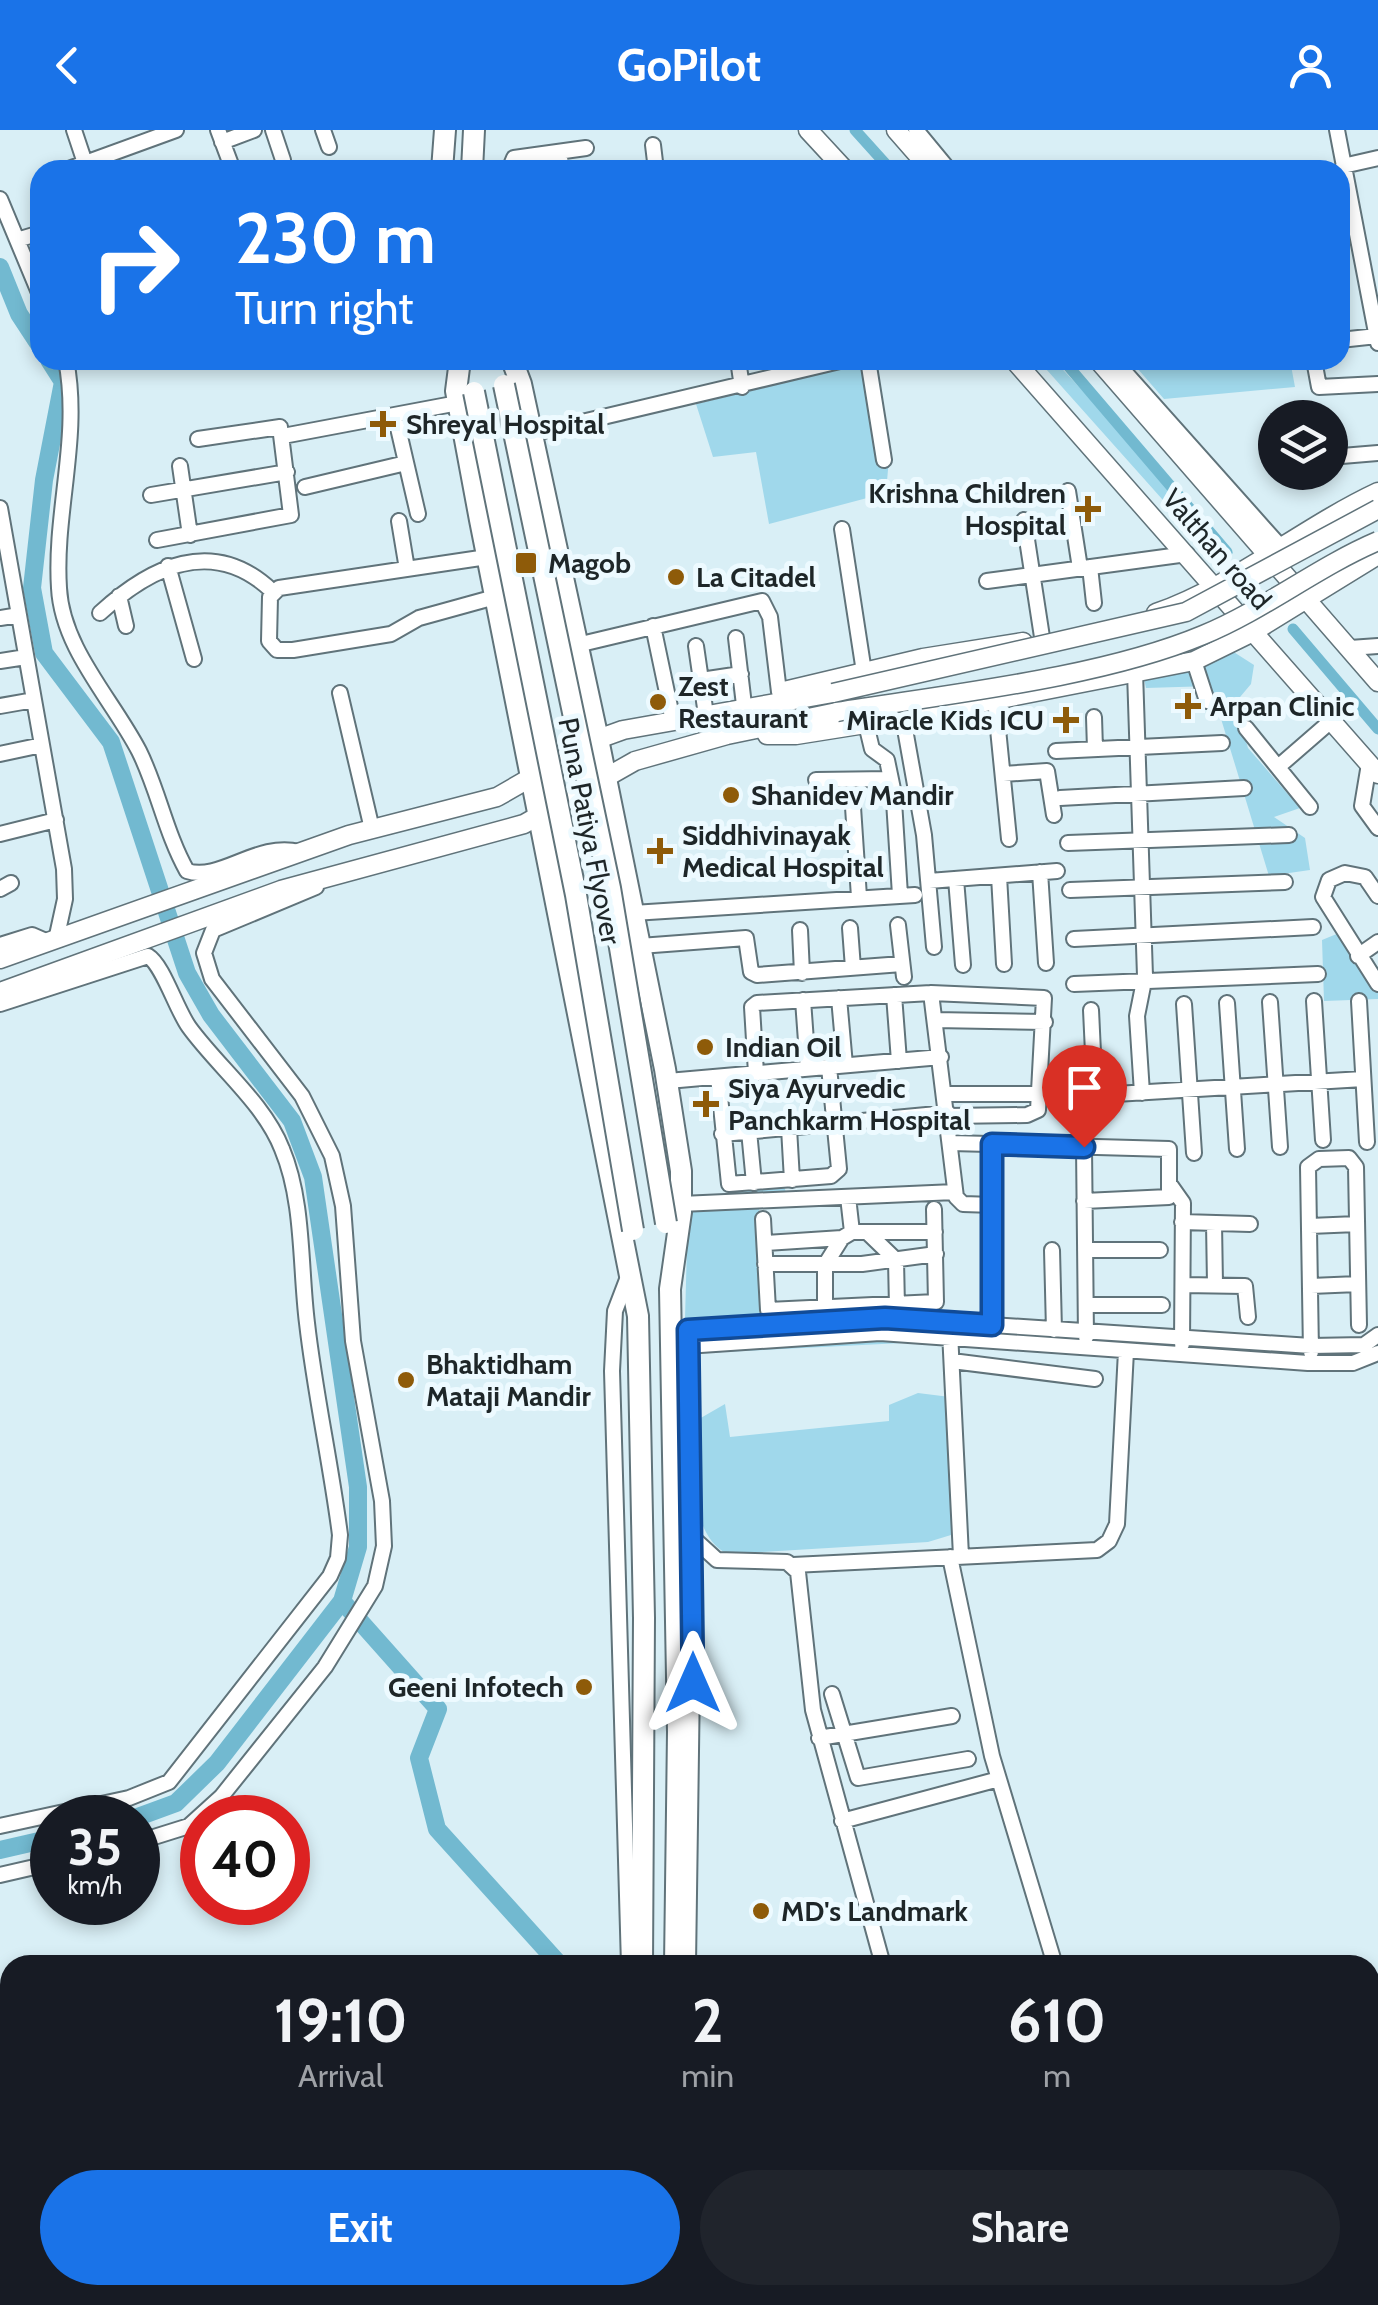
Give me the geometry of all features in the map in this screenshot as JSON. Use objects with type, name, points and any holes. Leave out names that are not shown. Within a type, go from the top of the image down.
[{"type":"highway","points":[[432,130],[432,160]]},
{"type":"highway","points":[[443,160],[445,130]]},
{"type":"highway","points":[[472,160],[474,130]]},
{"type":"highway","points":[[484,160],[486,130]]},
{"type":"highway","points":[[462,370],[487,557],[638,1316],[644,1618],[635,1933],[640,1955]]},
{"type":"highway","name":"Puna Patiya Flyover","points":[[467,370],[466,398],[576,896],[633,1230],[638,1316]]},
{"type":"highway","name":"Puna Patiya Flyover","points":[[500,370],[610,888],[666,1223],[670,1289]]},
{"type":"highway","points":[[515,370],[606,776],[668,1081],[681,1170],[681,1204],[670,1289],[680,1339],[685,1726],[675,1955]]},
{"type":"highway","points":[[676,1914],[689,1892]]},
{"type":"main road","points":[[808,130],[835,160]]},
{"type":"main road","points":[[896,130],[922,160]]},
{"type":"main road","name":"Valthan road","points":[[1023,370],[1374,769]]},
{"type":"main road","points":[[1107,370],[1273,549],[1305,597],[1378,682]]},
{"type":"main road","points":[[0,959],[299,852],[497,797],[598,739],[736,708],[780,692],[864,672],[1154,614],[1214,586],[1378,492]]},
{"type":"main road","points":[[0,992],[282,890],[536,818],[634,761],[835,703],[1186,612],[1378,509]]},
{"type":"main road","points":[[736,708],[835,703],[1033,678],[1169,647],[1232,622],[1378,541]]},
{"type":"main road","points":[[727,734],[796,734],[866,724],[1194,661],[1252,632],[1378,554]]},
{"type":"main road","points":[[1345,573],[1334,587],[1331,615],[1350,648]]},
{"type":"street","points":[[74,130],[84,160]]},
{"type":"street","points":[[93,160],[176,130]]},
{"type":"street","points":[[228,160],[220,136],[254,130]]},
{"type":"street","points":[[273,130],[283,160]]},
{"type":"street","points":[[323,130],[329,147]]},
{"type":"street","points":[[916,130],[941,160]]},
{"type":"street","points":[[1337,130],[1342,160]]},
{"type":"street","points":[[653,145],[655,160]]},
{"type":"street","points":[[541,160],[586,148]]},
{"type":"street","points":[[560,152],[561,160]]},
{"type":"street","points":[[1350,164],[1378,158]]},
{"type":"street","points":[[0,199],[30,265]]},
{"type":"street","points":[[1350,201],[1378,340],[1350,340]]},
{"type":"street","points":[[17,240],[30,236]]},
{"type":"street","points":[[67,370],[70,438],[58,563],[59,592],[70,635],[138,750],[187,871],[204,872],[273,848],[299,852]]},
{"type":"street","points":[[739,370],[742,387]]},
{"type":"street","points":[[531,434],[742,387],[800,370]]},
{"type":"street","points":[[870,370],[884,460]]},
{"type":"street","points":[[1122,370],[1273,549]]},
{"type":"street","points":[[1316,370],[1319,387],[1378,384]]},
{"type":"street","points":[[283,436],[466,398]]},
{"type":"street","points":[[395,415],[418,514]]},
{"type":"street","points":[[157,540],[287,518],[292,510],[283,436],[276,426],[198,439]]},
{"type":"street","points":[[1348,455],[1378,453]]},
{"type":"street","points":[[304,486],[406,464]]},
{"type":"street","points":[[180,466],[190,535]]},
{"type":"street","points":[[151,495],[287,472]]},
{"type":"street","points":[[1068,492],[1094,603]]},
{"type":"street","points":[[0,508],[6,573],[19,615],[56,820],[65,899],[52,941],[32,935],[0,945]]},
{"type":"street","points":[[1024,520],[1042,637]]},
{"type":"street","points":[[398,521],[408,569]]},
{"type":"street","points":[[842,529],[864,672]]},
{"type":"street","points":[[988,580],[1188,554]]},
{"type":"street","points":[[100,614],[118,596],[168,566],[215,564],[250,574],[272,591],[487,557]]},
{"type":"street","points":[[168,566],[194,659]]},
{"type":"street","points":[[272,591],[269,641],[271,647],[284,651],[391,634],[419,618],[495,597]]},
{"type":"street","points":[[118,596],[126,626]]},
{"type":"street","points":[[576,645],[762,601],[770,616],[780,692]]},
{"type":"street","points":[[0,618],[19,615]]},
{"type":"street","points":[[653,626],[673,721]]},
{"type":"street","points":[[736,638],[740,674],[736,708]]},
{"type":"street","points":[[696,646],[706,715]]},
{"type":"street","points":[[1350,648],[1378,646]]},
{"type":"street","points":[[0,661],[26,657]]},
{"type":"street","points":[[1194,661],[1207,701]]},
{"type":"street","points":[[1135,672],[1144,935],[1144,981],[1137,1016],[1142,1092]]},
{"type":"street","points":[[701,680],[740,674]]},
{"type":"street","points":[[340,694],[372,830]]},
{"type":"street","points":[[995,699],[1009,839]]},
{"type":"street","points":[[0,706],[34,700]]},
{"type":"street","points":[[903,718],[929,882],[934,947]]},
{"type":"street","points":[[1094,718],[1095,749]]},
{"type":"street","points":[[1278,767],[1331,720]]},
{"type":"street","points":[[634,913],[908,895],[887,760],[872,750],[866,724]]},
{"type":"street","points":[[1246,728],[1310,808]]},
{"type":"street","points":[[1056,751],[1222,743]]},
{"type":"street","points":[[0,754],[42,745]]},
{"type":"street","points":[[1374,769],[1362,806],[1378,828]]},
{"type":"street","points":[[1002,774],[1047,771],[1054,816]]},
{"type":"street","points":[[816,780],[892,790]]},
{"type":"street","points":[[1060,798],[1244,788]]},
{"type":"street","points":[[853,807],[859,897]]},
{"type":"street","points":[[0,834],[56,820]]},
{"type":"street","points":[[1068,844],[1289,835]]},
{"type":"street","points":[[929,882],[1057,870]]},
{"type":"street","points":[[160,1836],[176,1832],[203,1815],[326,1667],[364,1604],[380,1567],[384,1524],[353,1340],[343,1206],[332,1156],[302,1096],[212,980],[204,954],[205,941],[224,923],[354,871]]},
{"type":"street","points":[[1040,872],[1046,963]]},
{"type":"street","points":[[1375,884],[1359,874],[1334,875],[1322,897],[1378,984]]},
{"type":"street","points":[[999,876],[1004,964]]},
{"type":"street","points":[[956,879],[962,965]]},
{"type":"street","points":[[1070,890],[1285,882]]},
{"type":"street","points":[[640,946],[746,938],[753,974],[853,968],[903,971],[898,924]]},
{"type":"street","points":[[1074,939],[1313,927]]},
{"type":"street","points":[[850,928],[853,968]]},
{"type":"street","points":[[800,930],[802,972]]},
{"type":"street","points":[[1358,956],[1378,942]]},
{"type":"street","points":[[0,1004],[148,956],[158,964],[170,996],[192,1031],[270,1125],[282,1146],[293,1186],[307,1325],[340,1534],[338,1558],[330,1576],[168,1782],[129,1798],[0,1826]]},
{"type":"street","points":[[1074,984],[1318,974]]},
{"type":"street","points":[[931,994],[955,1192],[963,1204],[994,1205]]},
{"type":"street","points":[[722,1134],[948,1115],[1033,1114],[1040,1094],[1046,1002],[1040,996],[931,994],[754,1004],[756,1074]]},
{"type":"street","points":[[894,995],[899,1060]]},
{"type":"street","points":[[718,1077],[729,1184],[837,1174],[839,998]]},
{"type":"street","points":[[802,1000],[808,1069]]},
{"type":"street","points":[[1314,1000],[1323,1140]]},
{"type":"street","points":[[1359,1001],[1367,1142]]},
{"type":"street","points":[[1270,1002],[1280,1147]]},
{"type":"street","points":[[1227,1003],[1237,1148]]},
{"type":"street","points":[[1184,1004],[1194,1153]]},
{"type":"street","points":[[1091,1010],[1095,1096]]},
{"type":"street","points":[[935,1020],[1044,1022]]},
{"type":"street","points":[[668,1081],[941,1057]]},
{"type":"street","points":[[1066,1097],[1363,1080]]},
{"type":"street","points":[[946,1094],[1040,1094]]},
{"type":"street","points":[[789,1128],[792,1180]]},
{"type":"street","points":[[748,1131],[754,1183]]},
{"type":"street","points":[[951,1142],[1169,1149],[1171,1186],[1164,1200],[1084,1201]]},
{"type":"street","points":[[992,1144],[992,1325]]},
{"type":"street","points":[[1084,1147],[1086,1340]]},
{"type":"street","points":[[1311,1362],[1308,1167],[1319,1160],[1353,1161],[1359,1324]]},
{"type":"street","points":[[1171,1186],[1181,1197],[1182,1347]]},
{"type":"street","points":[[681,1204],[955,1192]]},
{"type":"street","points":[[848,1196],[854,1234],[896,1260]]},
{"type":"street","points":[[763,1219],[768,1310],[897,1306],[936,1302],[934,1209]]},
{"type":"street","points":[[1182,1222],[1250,1224]]},
{"type":"street","points":[[1214,1223],[1215,1284]]},
{"type":"street","points":[[1310,1226],[1357,1224]]},
{"type":"street","points":[[766,1244],[854,1234],[935,1232]]},
{"type":"street","points":[[825,1306],[824,1265],[854,1234]]},
{"type":"street","points":[[1052,1250],[1054,1330]]},
{"type":"street","points":[[1085,1250],[1160,1250]]},
{"type":"street","points":[[765,1264],[824,1265],[936,1254]]},
{"type":"street","points":[[896,1260],[897,1306]]},
{"type":"street","points":[[628,1277],[615,1311],[612,1371],[635,1933],[630,1955]]},
{"type":"street","points":[[1311,1286],[1358,1284]]},
{"type":"street","points":[[1183,1285],[1244,1286],[1248,1318]]},
{"type":"street","points":[[1086,1305],[1162,1304]]},
{"type":"street","points":[[680,1339],[885,1318],[949,1329],[1182,1347],[1311,1362],[1353,1363],[1378,1353]]},
{"type":"street","points":[[949,1329],[992,1325],[1054,1330],[1126,1351],[1364,1345],[1378,1334]]},
{"type":"street","points":[[949,1329],[955,1556],[999,1779],[1052,1955]]},
{"type":"street","points":[[694,1538],[717,1560],[793,1565],[1080,1554],[1097,1550],[1109,1540],[1117,1524],[1126,1351]]},
{"type":"street","points":[[952,1361],[1095,1379]]},
{"type":"street","points":[[683,1486],[694,1538],[685,1726],[688,1955]]},
{"type":"street","points":[[793,1565],[802,1589],[819,1738],[881,1955]]},
{"type":"street","points":[[832,1694],[848,1739],[854,1771],[864,1780],[968,1759]]},
{"type":"street","points":[[819,1738],[848,1739],[952,1716]]},
{"type":"street","points":[[824,1754],[848,1739]]},
{"type":"street","points":[[842,1821],[999,1779]]},
{"type":"street","points":[[0,1875],[30,1868]]},
{"type":"shaded area","points":[[836,370],[878,370],[889,458],[886,493],[769,524],[756,452],[713,457],[696,404]]},
{"type":"shaded area","points":[[1047,370],[1063,370],[1233,553],[1220,564]]},
{"type":"shaded area","points":[[1139,370],[1292,370],[1295,387],[1164,399]]},
{"type":"shaded area","points":[[1229,649],[1254,665],[1251,684],[1235,703],[1248,748],[1300,808],[1274,817],[1305,838],[1310,870],[1269,876],[1211,686],[1146,688],[1143,673]]},
{"type":"shaded area","points":[[1339,933],[1378,989],[1378,999],[1324,1001],[1322,940]]},
{"type":"shaded area","points":[[783,1183],[790,1205],[759,1209],[763,1330],[902,1323],[902,1343],[702,1353],[685,1319],[688,1209],[732,1207],[732,1189]]},
{"type":"shaded area","points":[[918,1393],[950,1397],[951,1535],[928,1542],[727,1554],[704,1529],[696,1494],[699,1419],[725,1404],[730,1437],[889,1421],[889,1405]]},
{"type":"waterway","points":[[855,130],[882,160]]},
{"type":"waterway","points":[[0,267],[30,331]]},
{"type":"waterway","points":[[55,370],[63,382],[44,480],[32,588],[44,653],[111,742],[187,973],[211,1015],[292,1121],[313,1177],[358,1487],[358,1547],[342,1601],[217,1763],[176,1803],[160,1809]]},
{"type":"waterway","points":[[1072,370],[1227,552]]},
{"type":"waterway","points":[[1293,629],[1378,729]]},
{"type":"waterway","points":[[342,1601],[438,1709],[419,1758],[437,1829],[551,1955]]},
{"type":"waterway","points":[[0,1850],[30,1843]]},
{"type":"place","name":"Shreyal Hospital","points":[[383,424]]},
{"type":"place","name":"Krishna Children Hospital","points":[[1088,509]]},
{"type":"place","name":"Magob","points":[[526,563]]},
{"type":"place","name":"La Citadel","points":[[676,577]]},
{"type":"place","name":"Zest Restaurant","points":[[658,702]]},
{"type":"place","name":"Arpan Clinic","points":[[1188,706]]},
{"type":"place","name":"Miracle Kids ICU","points":[[1066,720]]},
{"type":"place","name":"Shanidev Mandir","points":[[731,795]]},
{"type":"place","name":"Siddhivinayak Medical Hospital","points":[[660,851]]},
{"type":"place","name":"Indian Oil","points":[[705,1047]]},
{"type":"place","name":"Siya Ayurvedic Panchkarm Hospital","points":[[706,1104]]},
{"type":"place","name":"Bhaktidham Mataji Mandir","points":[[406,1380]]},
{"type":"place","name":"Geeni Infotech","points":[[584,1687]]},
{"type":"place","name":"MD's Landmark","points":[[761,1911]]},
{"type":"route","points":[[693,1683],[694,1538],[688,1330],[885,1318],[992,1325],[992,1144],[1084,1147]]}]
